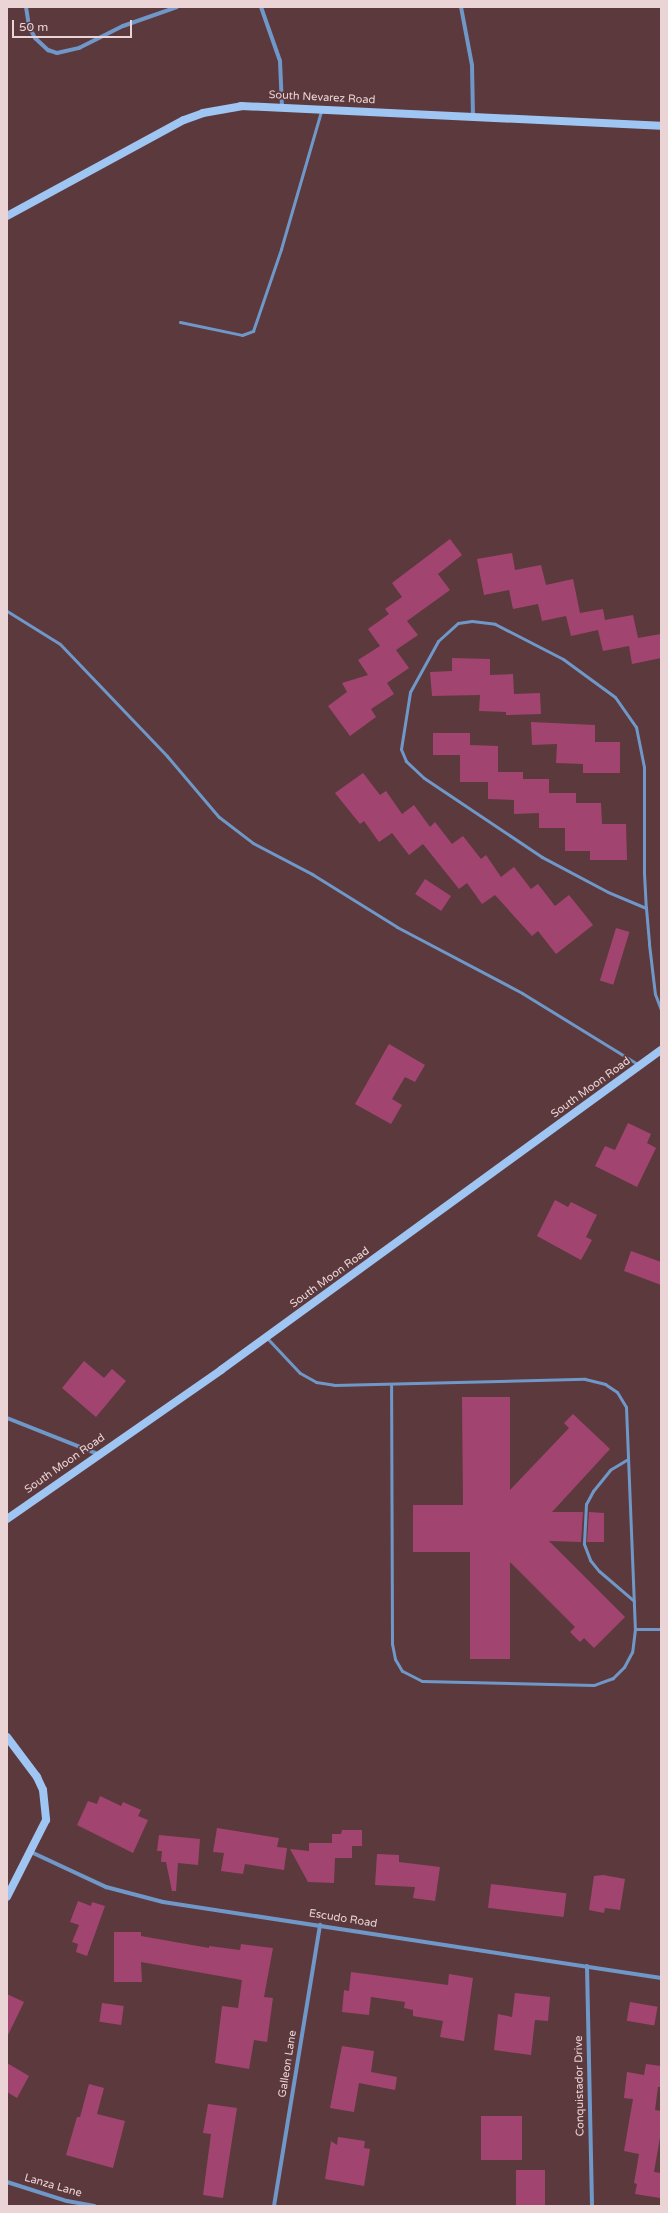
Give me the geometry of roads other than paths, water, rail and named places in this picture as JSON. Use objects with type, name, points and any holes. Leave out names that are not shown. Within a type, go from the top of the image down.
[{"type":"street","points":[[26,7],[29,27],[35,38],[48,50],[57,53],[79,48],[123,26],[177,7]]},
{"type":"street","points":[[260,7],[280,61],[282,107]]},
{"type":"street","points":[[461,7],[472,65],[473,117]]},
{"type":"street","name":"South Nevarez Road","points":[[7,216],[184,120],[203,113],[241,106],[661,126]]},
{"type":"street","name":"South Moon Road","points":[[7,1519],[266,1338],[661,1050]]},
{"type":"street","points":[[7,1418],[98,1454]]},
{"type":"street","points":[[7,1737],[37,1777],[43,1790],[46,1820],[7,1897]]},
{"type":"street","name":"Escudo Road","points":[[31,1852],[82,1878],[163,1902],[661,1978]]},
{"type":"street","name":"Galleon Lane","points":[[274,2206],[320,1925]]},
{"type":"street","name":"Conquistador Drive","points":[[587,1966],[592,2206]]},
{"type":"street","name":"Lanza Lane","points":[[7,2182],[67,2201],[95,2206]]},
{"type":"lane","points":[[180,322],[242,335],[253,331],[281,249],[322,109]]},
{"type":"lane","points":[[7,611],[60,644],[167,756],[219,817],[253,842],[312,874],[397,927],[522,993],[640,1066]]},
{"type":"lane","points":[[646,908],[608,892],[542,857],[424,778],[406,761],[401,749],[410,692],[438,641],[458,623],[472,622],[495,624],[563,659],[615,697],[636,727],[644,767],[646,908],[655,994],[661,1010]]},
{"type":"lane","points":[[266,1338],[286,1361],[316,1382],[334,1385],[585,1379],[605,1384],[617,1392],[626,1407],[635,1629],[632,1652],[624,1668],[613,1678],[594,1685],[422,1681],[402,1671],[395,1660],[392,1644],[391,1384]]},
{"type":"lane","points":[[628,1459],[610,1470],[586,1504],[584,1544],[590,1560],[599,1571],[634,1601]]},
{"type":"lane","points":[[635,1629],[661,1629]]}]
